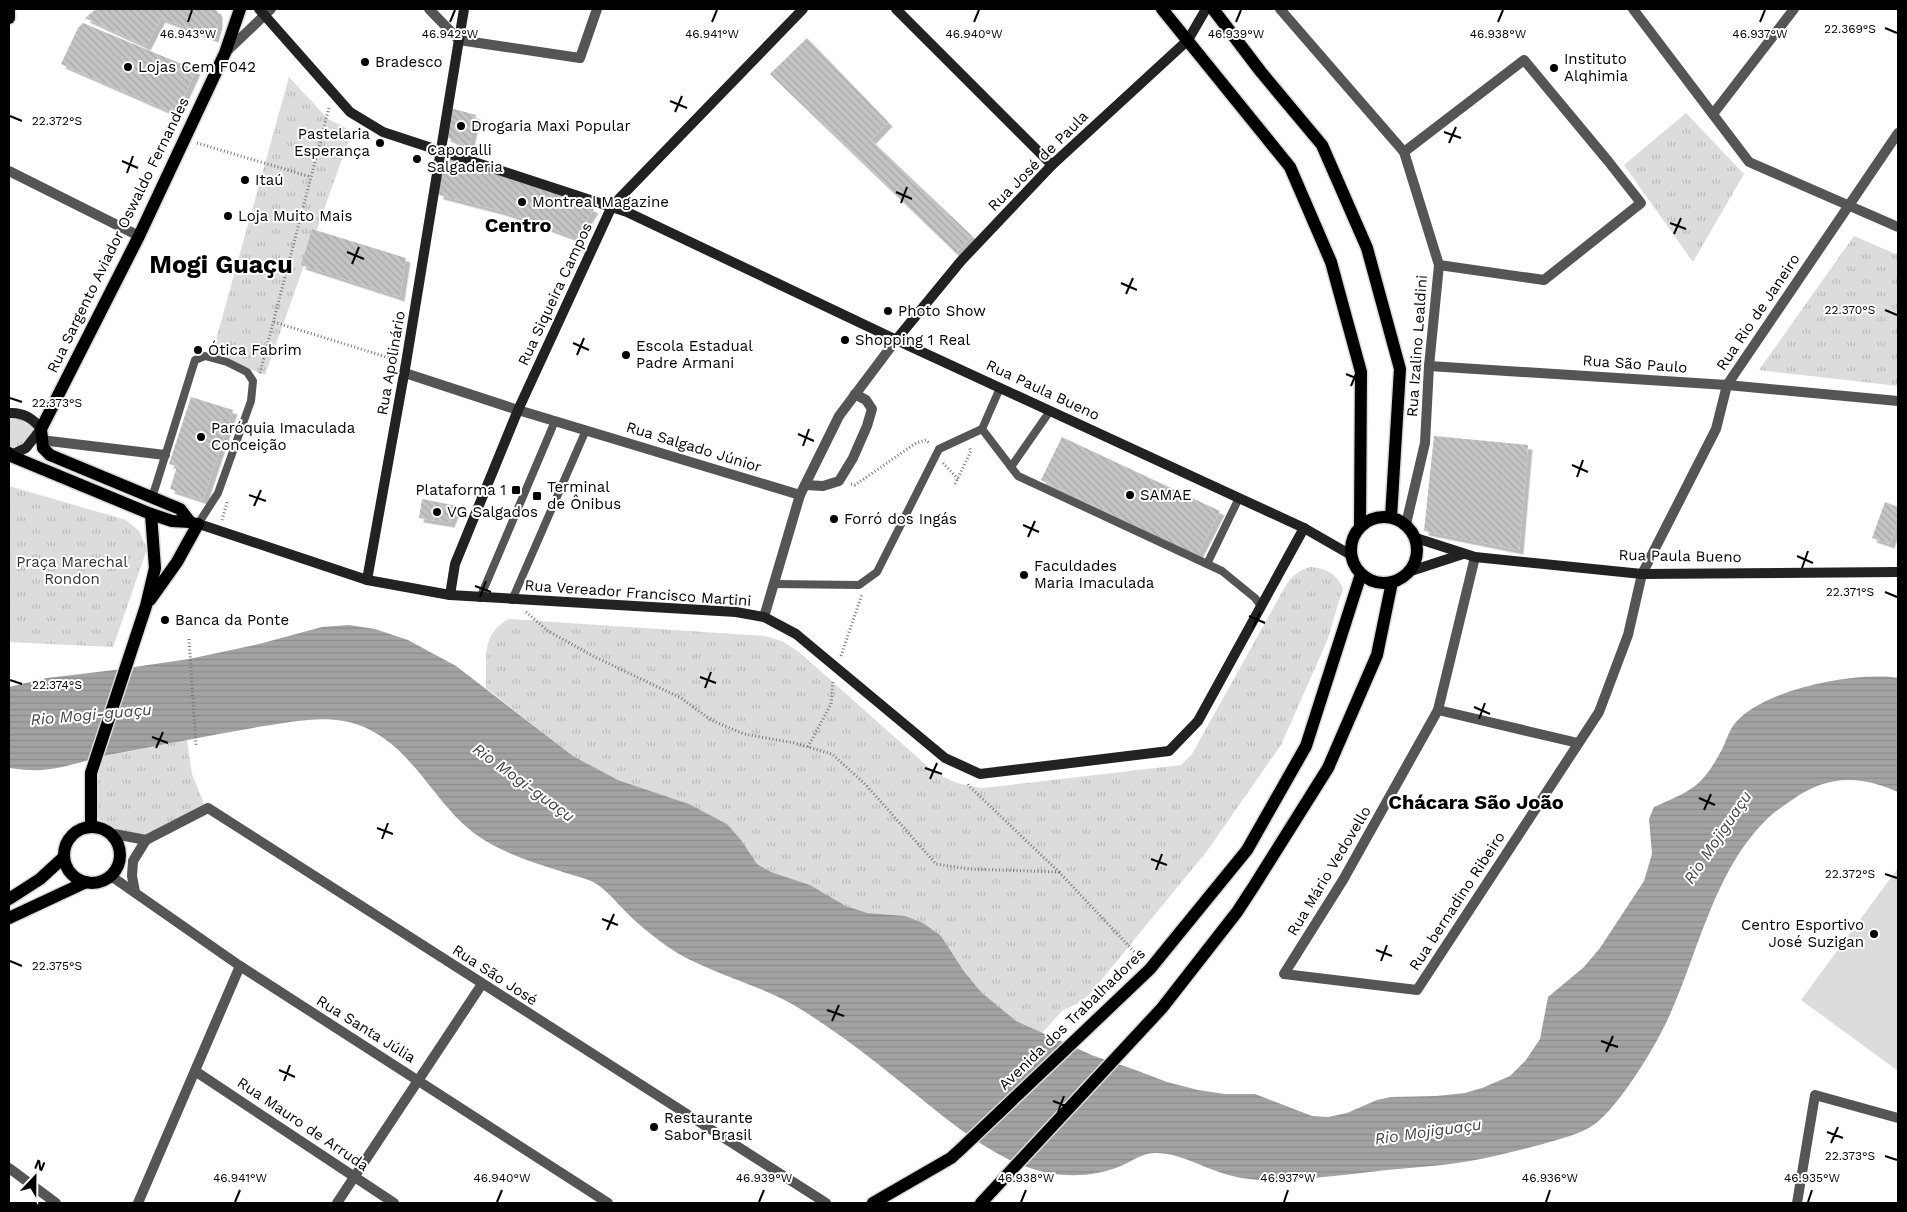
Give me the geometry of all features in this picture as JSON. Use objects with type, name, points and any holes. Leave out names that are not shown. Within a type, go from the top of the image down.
[{"type":"main road","points":[[9,18],[10,9]]},
{"type":"main road","name":"Rua Sargento Aviador Oswaldo Fernandes","points":[[41,435],[140,236],[225,53],[240,9]]},
{"type":"main road","name":"Rua Apolinário","points":[[367,580],[405,368],[464,9]]},
{"type":"main road","name":"Rua Siqueira Campos","points":[[450,595],[455,564],[518,410],[612,206],[803,9]]},
{"type":"main road","points":[[896,9],[1052,165]]},
{"type":"main road","points":[[1162,9],[1290,167],[1331,262],[1361,372],[1362,466],[1360,526]]},
{"type":"main road","name":"Rua José de Paula","points":[[896,340],[961,260],[1052,165],[1188,40],[1206,9]]},
{"type":"main road","points":[[1213,9],[1261,72],[1322,145],[1367,248],[1400,369],[1391,517]]},
{"type":"main road","name":"Rua Paula Bueno","points":[[265,11],[350,112],[383,132],[612,206],[896,340],[1304,528],[1351,555]]},
{"type":"main road","points":[[9,413],[25,415],[32,419],[41,435],[43,448],[50,456],[180,510],[194,523]]},
{"type":"main road","points":[[10,455],[26,448],[41,435]]},
{"type":"main road","points":[[10,455],[151,514],[172,521],[194,523]]},
{"type":"main road","points":[[91,827],[92,773],[146,606],[155,568],[151,514]]},
{"type":"main road","points":[[1411,571],[1417,561],[1418,549],[1416,538],[1406,524],[1391,517],[1380,516],[1360,526],[1354,534],[1351,544],[1351,555],[1354,565],[1369,580],[1380,583],[1392,582],[1402,578],[1411,571],[1463,554]]},
{"type":"main road","points":[[146,606],[177,562],[194,523]]},
{"type":"main road","name":"Rua Vereador Francisco Martini","points":[[194,523],[367,580],[450,595],[736,612],[764,617],[796,634],[945,758],[980,774],[1169,751],[1198,721],[1304,528]]},
{"type":"main road","name":"Rua Paula Bueno","points":[[1416,538],[1475,557],[1642,574],[1898,572]]},
{"type":"main road","name":"Avenida dos Trabalhadores","points":[[873,1203],[951,1158],[1150,969],[1246,850],[1306,746],[1361,574]]},
{"type":"main road","points":[[981,1203],[1162,1008],[1237,912],[1328,768],[1377,655],[1392,582]]},
{"type":"main road","points":[[9,918],[86,882],[95,882],[111,876],[120,859],[120,849],[110,833],[101,828],[91,827],[82,829],[68,840],[65,848],[66,866],[71,873],[86,882]]},
{"type":"main road","points":[[9,899],[40,879],[64,857]]},
{"type":"street","points":[[429,9],[459,40],[580,58],[597,9]]},
{"type":"street","name":"Rua Izalino Lealdini","points":[[1280,9],[1404,152],[1439,265],[1429,366],[1425,443],[1406,524]]},
{"type":"street","points":[[1633,9],[1749,162],[1898,227]]},
{"type":"street","points":[[1714,114],[1794,9]]},
{"type":"street","points":[[225,53],[265,11]]},
{"type":"street","points":[[1404,152],[1524,60],[1641,203],[1544,280],[1439,265]]},
{"type":"street","name":"Rua Rio de Janeiro","points":[[1642,574],[1716,429],[1727,385],[1898,133]]},
{"type":"street","points":[[9,172],[140,236]]},
{"type":"street","points":[[764,617],[800,495],[839,416],[896,340]]},
{"type":"street","name":"Rua São Paulo","points":[[1429,366],[1727,385],[1898,401]]},
{"type":"street","name":"Rua Salgado Júnior","points":[[405,368],[518,410],[800,495]]},
{"type":"street","points":[[805,485],[823,486],[840,481],[853,458],[872,409],[866,400],[855,394]]},
{"type":"street","points":[[41,435],[165,455]]},
{"type":"street","name":"Rua Mário Vedovello","points":[[1284,974],[1343,880],[1438,710],[1475,557]]},
{"type":"street","name":"Rua bernadino Ribeiro","points":[[1284,974],[1417,990],[1599,712],[1628,635],[1642,574]]},
{"type":"street","points":[[1438,710],[1578,743]]},
{"type":"street","name":"Rua São José","points":[[146,840],[208,808],[826,1203]]},
{"type":"street","points":[[110,833],[146,840],[133,861],[132,876],[135,892]]},
{"type":"street","name":"Rua Santa Júlia","points":[[111,876],[240,966],[608,1203]]},
{"type":"street","points":[[138,1203],[240,966]]},
{"type":"street","points":[[338,1203],[482,984]]},
{"type":"street","name":"Rua Mauro de Arruda","points":[[195,1071],[394,1203]]},
{"type":"street","points":[[1798,1203],[1814,1095],[1898,1118]]},
{"type":"street","points":[[9,1168],[42,1200],[56,1203]]},
{"type":"lane","points":[[152,498],[195,360],[205,356],[214,357],[247,372],[252,381],[251,400],[218,493],[194,523]]},
{"type":"lane","points":[[774,584],[859,584],[877,572],[936,454],[982,429],[1000,388]]},
{"type":"lane","points":[[1011,467],[1050,411]]},
{"type":"lane","points":[[480,598],[555,421]]},
{"type":"lane","points":[[982,429],[1018,476],[1222,571],[1255,598],[1261,606]]},
{"type":"lane","points":[[512,600],[586,430]]},
{"type":"lane","points":[[1207,564],[1238,498]]},
{"type":"path","points":[[259,379],[333,93]]},
{"type":"path","points":[[185,139],[311,176]]},
{"type":"path","points":[[274,322],[405,368]]},
{"type":"path","points":[[955,484],[971,451],[966,436]]},
{"type":"path","points":[[840,481],[855,485],[916,443],[926,440],[958,479]]},
{"type":"path","points":[[219,531],[229,493]]},
{"type":"path","points":[[808,747],[831,704],[833,665],[867,579]]},
{"type":"path","points":[[512,600],[548,630],[601,660],[681,698],[711,720],[744,734],[808,747],[832,754],[866,785],[936,864],[969,869],[1059,872]]},
{"type":"path","points":[[188,639],[196,746]]},
{"type":"path","points":[[958,764],[969,786],[1059,872],[1103,917],[1128,947]]},
{"type":"green space","points":[[289,77],[328,119],[352,131],[265,375],[212,354]]},
{"type":"green space","points":[[1686,113],[1744,174],[1693,262],[1624,165]]},
{"type":"green space","points":[[1854,236],[1898,255],[1898,386],[1759,370]]},
{"type":"green space","points":[[9,416],[22,417],[37,426],[25,446],[9,450]]},
{"type":"green space","name":"Praça Marechal Rondon","points":[[9,486],[126,520],[139,531],[147,549],[113,647],[9,642]]},
{"type":"green space","points":[[1310,567],[1330,572],[1343,588],[1327,641],[1281,745],[1207,851],[1089,995],[1077,1004],[1063,1010],[1042,1033],[1016,1021],[981,992],[963,970],[905,916],[869,913],[846,906],[810,885],[771,872],[757,864],[727,824],[689,804],[618,780],[573,756],[486,688],[486,657],[489,640],[493,632],[509,619],[764,636],[782,641],[799,652],[926,765],[946,778],[959,783],[983,788],[1181,765],[1192,754],[1286,585],[1296,574]]},
{"type":"green space","points":[[187,740],[192,774],[205,806],[145,835],[119,831],[101,822],[98,818],[98,780],[101,757]]},
{"type":"green space","name":"Centro Esportivo José Suzigan","points":[[1898,868],[1898,1071],[1801,1000]]},
{"type":"water","points":[[349,625],[375,629],[408,640],[456,666],[573,756],[618,780],[689,804],[727,824],[741,840],[757,864],[771,872],[810,885],[846,906],[868,913],[905,916],[923,923],[941,936],[963,970],[981,992],[1016,1021],[1094,1056],[1167,1082],[1198,1090],[1225,1094],[1255,1094],[1312,1116],[1328,1117],[1347,1113],[1377,1100],[1391,1097],[1465,1093],[1510,1076],[1526,1060],[1540,1039],[1548,997],[1584,967],[1600,948],[1644,881],[1652,854],[1649,819],[1654,807],[1686,792],[1700,781],[1713,765],[1736,722],[1749,710],[1767,700],[1812,685],[1836,680],[1859,677],[1898,678],[1898,792],[1883,786],[1856,780],[1831,782],[1805,792],[1765,821],[1733,863],[1721,887],[1671,1012],[1648,1056],[1627,1088],[1605,1115],[1583,1131],[1531,1147],[1468,1161],[1311,1178],[1268,1180],[1244,1178],[1227,1175],[1179,1157],[1162,1153],[1141,1156],[1111,1170],[1099,1173],[1061,1175],[1024,1166],[991,1150],[946,1118],[854,1046],[802,1010],[772,994],[694,962],[658,940],[593,882],[518,856],[478,836],[449,809],[397,749],[382,737],[364,727],[340,720],[302,720],[109,755],[51,769],[9,768],[9,687],[47,678],[189,659],[259,644],[322,627]]},
{"type":"building","points":[[96,9],[216,9],[218,24],[214,38],[161,18],[146,46],[85,18]]},
{"type":"building","name":"Lojas Cem F042","points":[[83,23],[196,70],[176,114],[61,64],[78,28]]},
{"type":"building","points":[[807,38],[888,122],[871,140],[972,236],[956,253],[770,74]]},
{"type":"building","name":"Drogaria Maxi Popular","points":[[450,108],[476,115],[469,147],[446,137]]},
{"type":"building","name":"Montreal Magazine","points":[[440,159],[452,160],[554,191],[594,209],[576,238],[501,211],[439,195]]},
{"type":"building","points":[[312,229],[406,258],[400,297],[301,265]]},
{"type":"building","name":"Paróquia Imaculada Conceição","points":[[191,397],[233,410],[203,500],[170,489],[177,466],[169,464]]},
{"type":"building","points":[[1434,436],[1528,445],[1519,550],[1424,531]]},
{"type":"building","name":"SAMAE","points":[[1062,437],[1220,511],[1197,556],[1041,480]]},
{"type":"building","name":"VG Salgados","points":[[422,499],[457,506],[450,523],[419,518]]},
{"type":"building","points":[[1885,502],[1898,507],[1898,521],[1890,544],[1872,538]]},
{"type":"place","name":"Bradesco","points":[[365,62]]},
{"type":"place","name":"Lojas Cem F042","points":[[128,67]]},
{"type":"place","name":"Instituto Alqhimia","points":[[1554,68]]},
{"type":"place","name":"Drogaria Maxi Popular","points":[[461,126]]},
{"type":"place","name":"Pastelaria Esperança","points":[[380,143]]},
{"type":"place","name":"Caporalli Salgaderia","points":[[417,159]]},
{"type":"place","name":"Itaú","points":[[245,180]]},
{"type":"place","name":"Montreal Magazine","points":[[522,202]]},
{"type":"place","name":"Loja Muito Mais","points":[[228,216]]},
{"type":"place","name":"Photo Show","points":[[888,311]]},
{"type":"place","name":"Shopping 1 Real","points":[[845,340]]},
{"type":"place","name":"Ótica Fabrim","points":[[198,350]]},
{"type":"place","name":"Escola Estadual Padre Armani","points":[[626,355]]},
{"type":"place","name":"Paróquia Imaculada Conceição","points":[[201,437]]},
{"type":"place","name":"Plataforma 1","points":[[516,490]]},
{"type":"place","name":"SAMAE","points":[[1130,495]]},
{"type":"place","name":"Terminal de Ônibus","points":[[537,496]]},
{"type":"place","name":"VG Salgados","points":[[437,512]]},
{"type":"place","name":"Forró dos Ingás","points":[[834,519]]},
{"type":"place","name":"Faculdades Maria Imaculada","points":[[1024,575]]},
{"type":"place","name":"Banca da Ponte","points":[[165,620]]},
{"type":"place","name":"Centro Esportivo José Suzigan","points":[[1874,934]]},
{"type":"place","name":"Restaurante Sabor Brasil","points":[[654,1127]]},
{"type":"district","name":"Centro","points":[[518,225]]},
{"type":"district","name":"Mogi Guaçu","points":[[221,264]]},
{"type":"district","name":"Chácara São João","points":[[1476,802]]},
{"type":"water label","name":"Rio Mogi-guaçu","points":[[91,714]]},
{"type":"water label","name":"Rio Mogi-guaçu","points":[[524,782]]},
{"type":"water label","name":"Rio Mojiguaçu","points":[[1717,837]]},
{"type":"water label","name":"Rio Mojiguaçu","points":[[1428,1131]]}]
